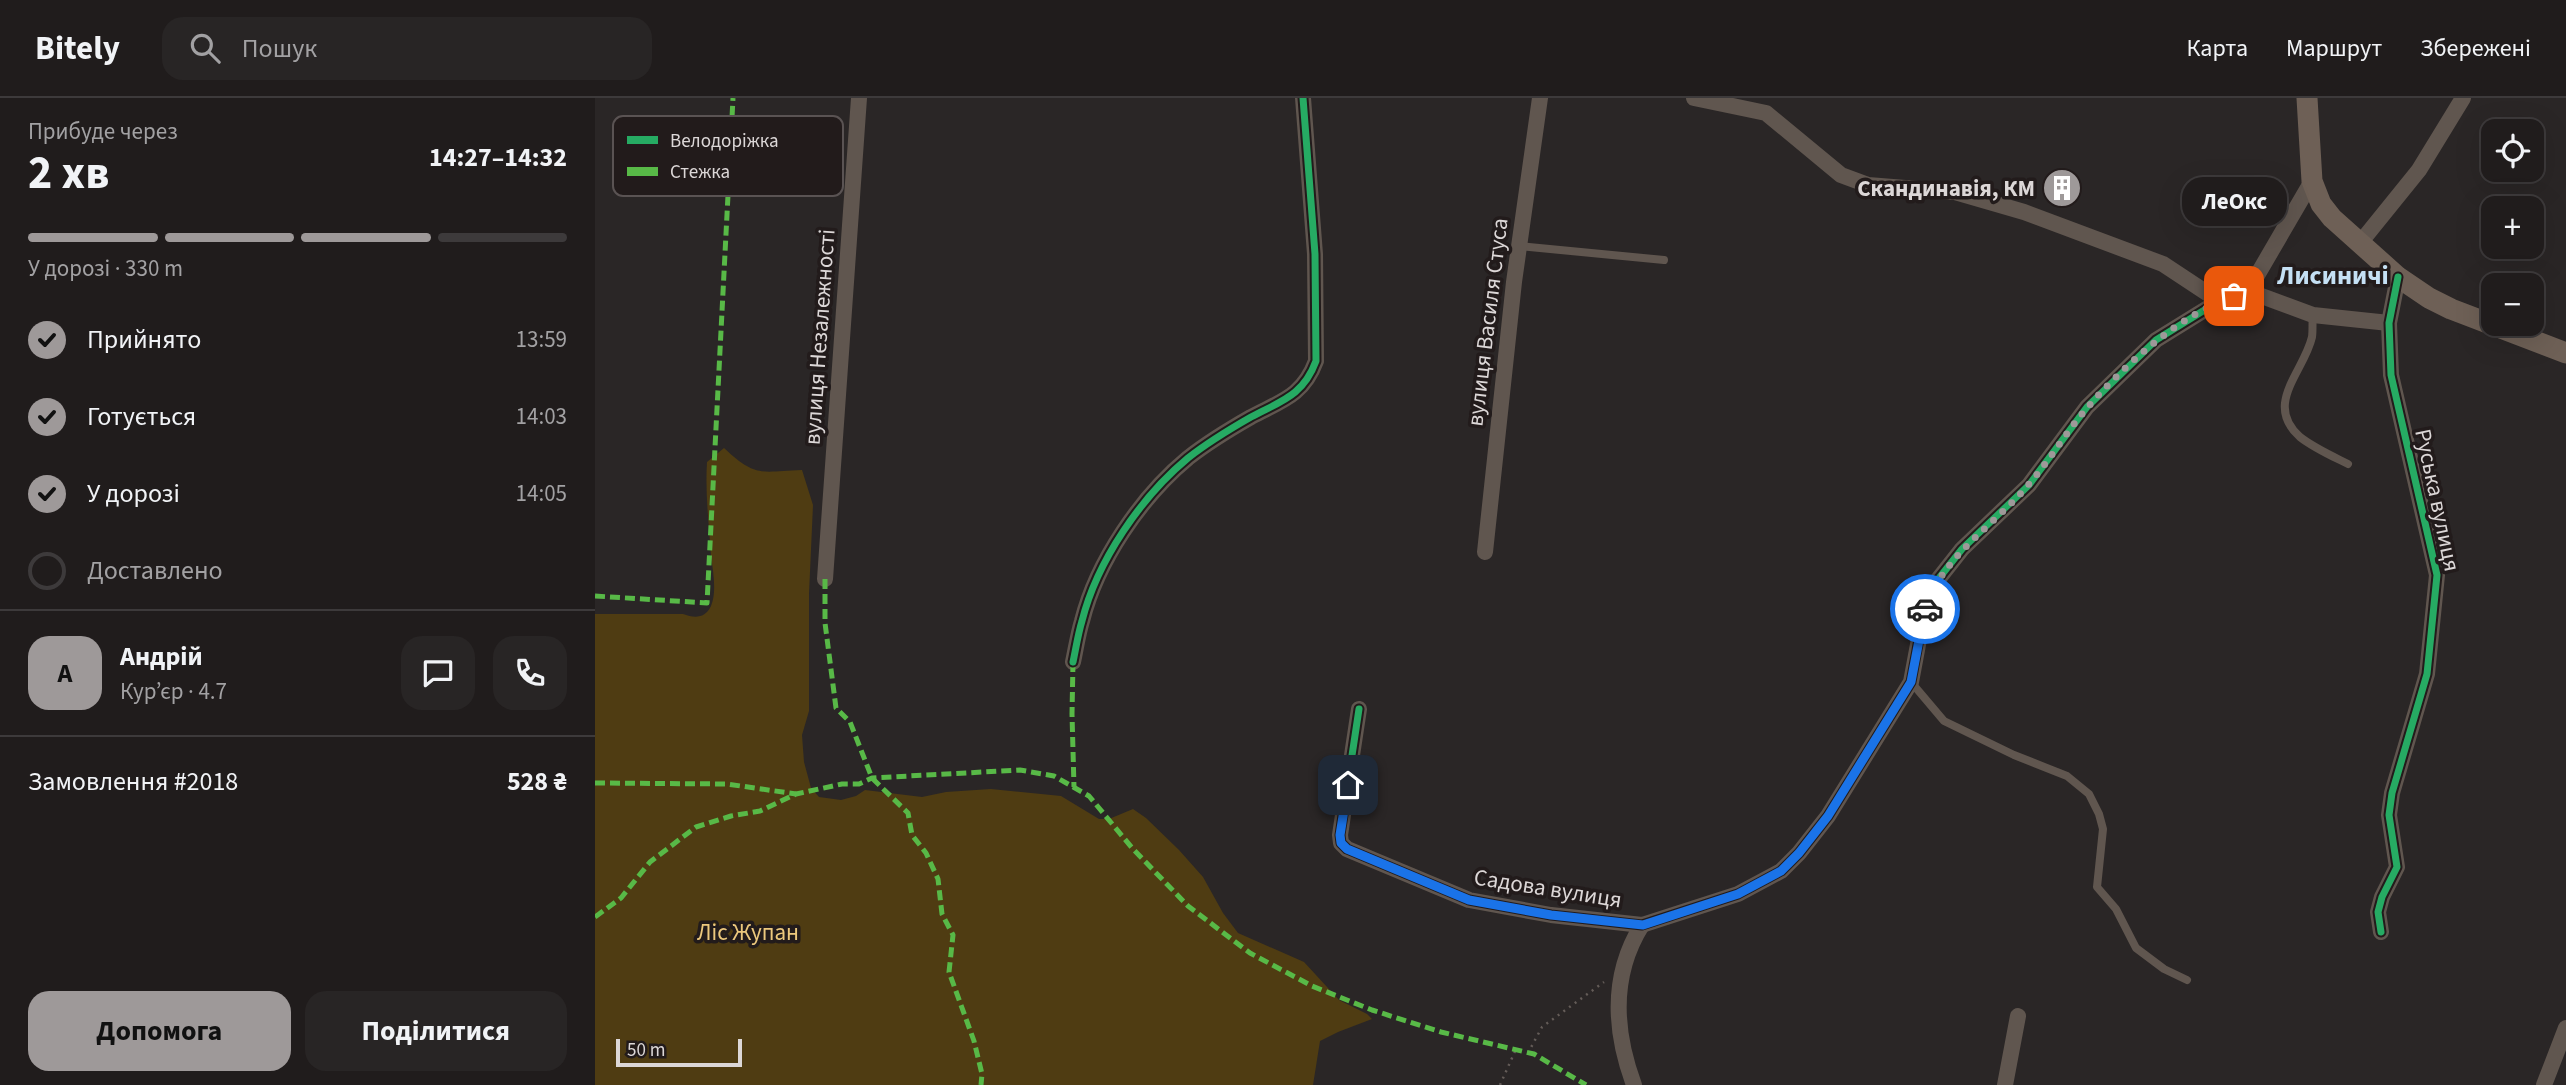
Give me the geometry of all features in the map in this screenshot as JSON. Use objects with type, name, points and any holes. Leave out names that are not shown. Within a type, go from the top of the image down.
[{"type":"main road","points":[[2307,98],[2312,181],[2321,204],[2332,218],[2398,277],[2451,309],[2566,353]]},
{"type":"street","name":"вулиця Незалежності","points":[[825,579],[859,98]]},
{"type":"street","points":[[1073,662],[1082,618],[1107,557],[1148,498],[1189,458],[1250,418],[1282,403],[1310,377],[1316,360],[1315,254],[1303,98]]},
{"type":"street","name":"вулиця Василя Стуса","points":[[1485,552],[1519,246],[1540,98]]},
{"type":"street","points":[[1694,98],[1766,113],[1841,175],[1868,185],[1955,192],[2024,212],[2163,264],[2220,301]]},
{"type":"street","points":[[2360,243],[2419,170],[2463,98]]},
{"type":"street","points":[[2248,291],[2312,181]]},
{"type":"street","name":"Руська вулиця","points":[[2381,933],[2378,912],[2382,897],[2397,867],[2389,816],[2392,793],[2427,674],[2437,575],[2391,375],[2389,323],[2398,277]]},
{"type":"street","points":[[1635,1085],[1625,1061],[1619,1024],[1618,988],[1631,943],[1643,925],[1738,894],[1781,871],[1799,853],[1828,816],[1911,682],[1925,607],[1936,582],[1962,548],[2029,485],[2087,407],[2156,340],[2220,301],[2248,291],[2313,315],[2389,323]]},
{"type":"street","name":"Садова вулиця","points":[[1359,709],[1340,835],[1341,843],[1347,849],[1469,900],[1551,915],[1643,925]]},
{"type":"street","points":[[2005,1085],[2018,1016]]},
{"type":"street","points":[[2544,1085],[2566,1028]]},
{"type":"lane","points":[[1519,246],[1664,260]]},
{"type":"lane","points":[[2313,315],[2312,338],[2288,390],[2284,413],[2287,422],[2301,437],[2347,464]]},
{"type":"lane","points":[[1911,682],[1944,721],[2014,755],[2067,776],[2089,794],[2103,829],[2097,887],[2116,909],[2136,948],[2164,969],[2187,981]]},
{"type":"path","points":[[1528,1052],[1542,1027],[1623,966]]},
{"type":"path","points":[[1500,1085],[1516,1049]]},
{"type":"green space","name":"Ліс Жупан","points":[[724,448],[744,465],[760,471],[802,470],[813,505],[809,594],[809,711],[802,735],[804,762],[811,788],[819,797],[841,800],[865,790],[922,797],[946,792],[991,789],[1061,796],[1099,819],[1109,819],[1133,809],[1179,850],[1203,877],[1223,913],[1238,933],[1304,962],[1339,1000],[1372,1019],[1320,1041],[1313,1085],[595,1085],[595,614],[683,614],[695,617],[709,610],[714,588],[707,509],[707,462]]},
{"type":"marked path","points":[[732,116],[733,98]]},
{"type":"marked path","points":[[595,596],[707,603],[728,196]]},
{"type":"marked path","points":[[825,579],[825,623],[836,708],[850,722],[872,778],[908,813],[912,835],[926,853],[938,879],[942,914],[953,935],[949,972],[974,1041],[982,1074],[981,1085]]},
{"type":"marked path","points":[[1073,662],[1074,787]]},
{"type":"marked path","points":[[595,917],[621,898],[650,862],[696,827],[731,816],[760,811],[796,794],[842,784],[859,784],[872,778],[1020,770],[1054,776],[1089,796],[1133,849],[1188,906],[1250,953],[1312,986],[1372,1010],[1441,1032],[1534,1054],[1586,1085]]},
{"type":"marked path","points":[[595,783],[727,784],[796,794]]},
{"type":"cycle path","points":[[1073,662],[1082,621],[1098,576],[1123,532],[1154,491],[1195,452],[1298,390],[1316,361],[1315,254],[1303,98]]},
{"type":"cycle path","points":[[2381,932],[2378,912],[2382,897],[2397,867],[2389,815],[2392,793],[2427,674],[2437,575],[2391,375],[2389,323],[2398,277]]},
{"type":"cycle path","points":[[1359,709],[1340,835],[1341,843],[1347,849],[1469,900],[1551,915],[1642,925],[1738,894],[1781,871],[1828,816],[1911,682],[1925,607],[1936,582],[1962,549],[2029,485],[2087,407],[2156,340],[2219,301],[2248,291]]},
{"type":"way so far","points":[[1925,609],[1936,582],[1962,548],[2029,485],[2087,407],[2156,340],[2220,301],[2234,296]]},
{"type":"place","name":"Скандинавія, КМ","points":[[2062,188]]},
{"type":"place","name":"ЛеОкс","points":[[2234,296]]},
{"type":"district","name":"Лисиничі","points":[[2333,275]]},
{"type":"route","points":[[1348,785],[1340,835],[1341,843],[1347,849],[1469,900],[1551,915],[1643,925],[1738,894],[1781,871],[1799,853],[1828,816],[1911,682],[1925,609]]}]
